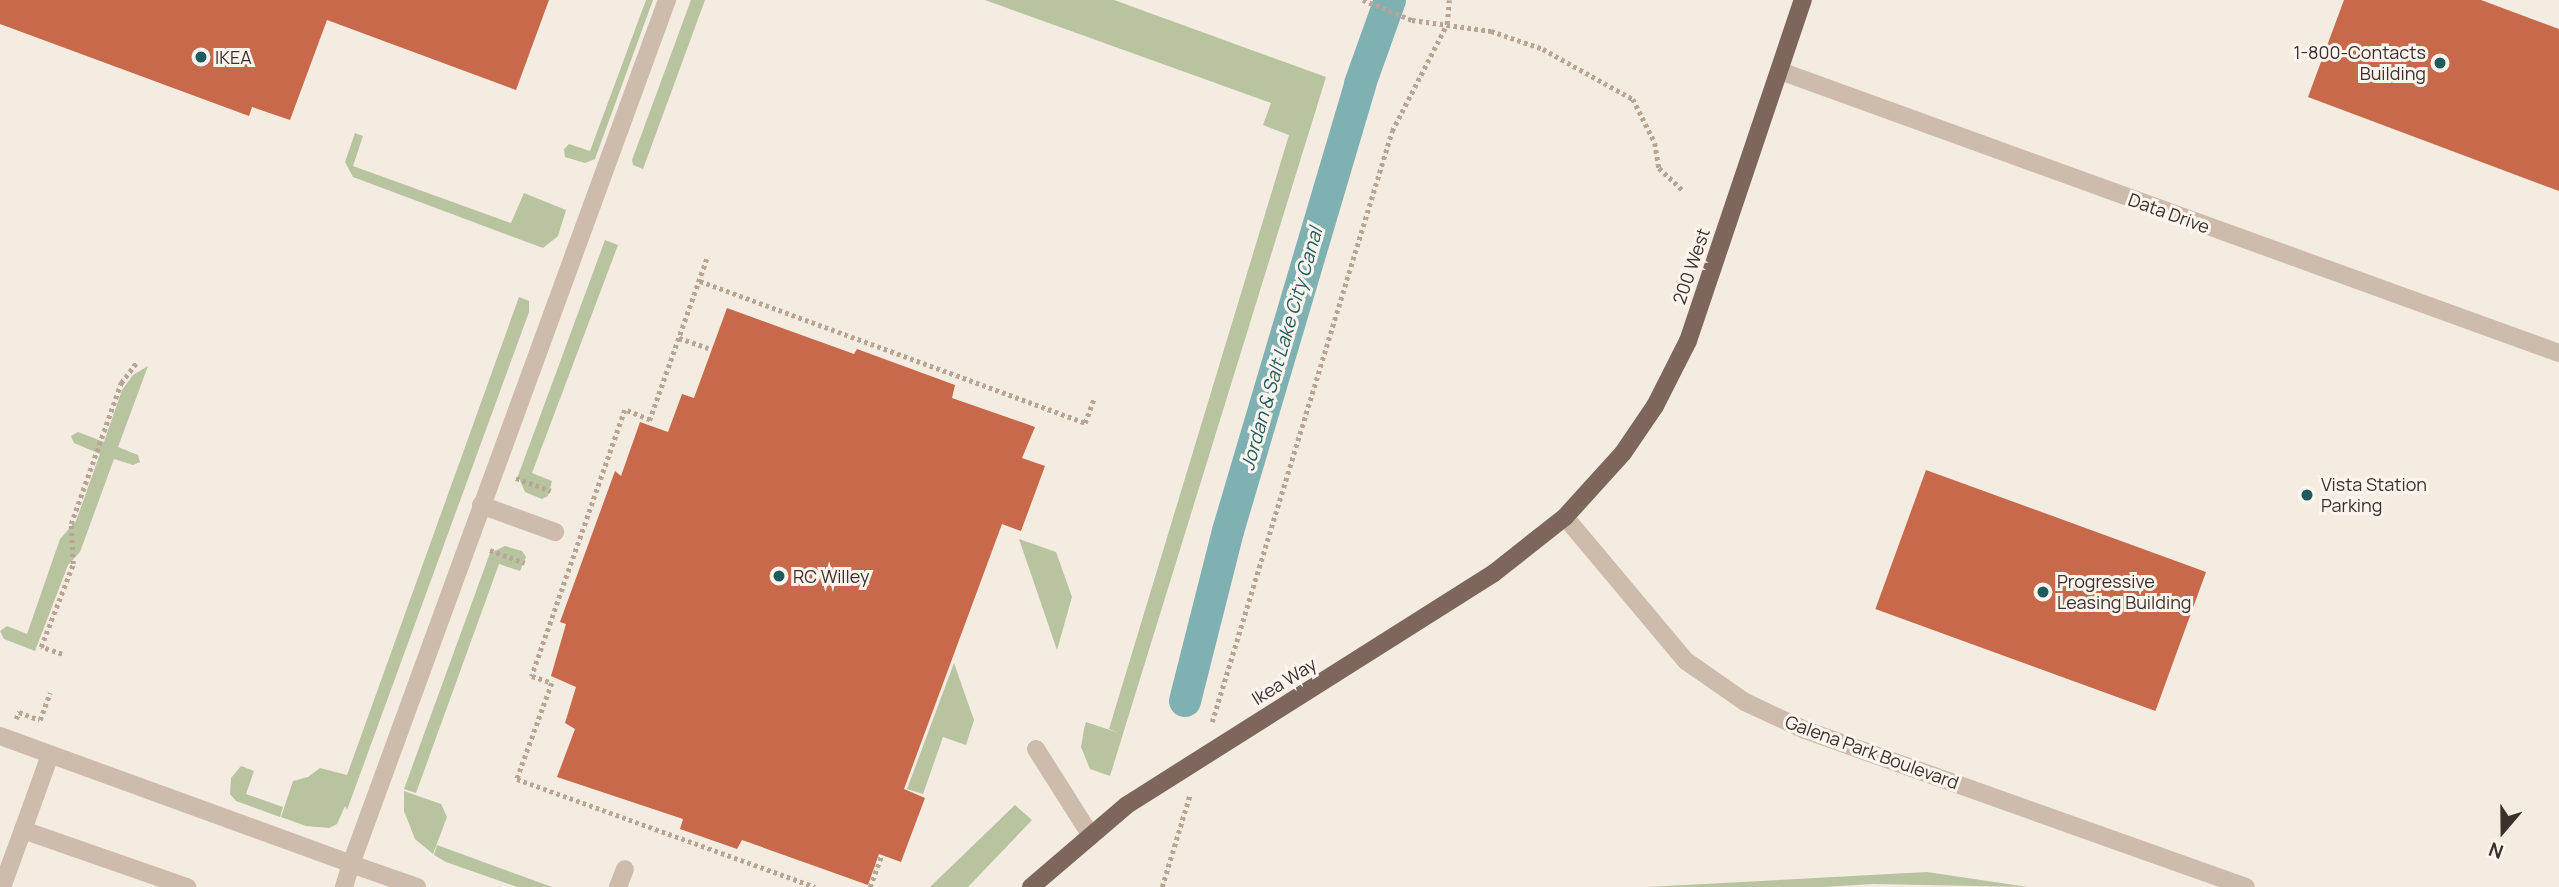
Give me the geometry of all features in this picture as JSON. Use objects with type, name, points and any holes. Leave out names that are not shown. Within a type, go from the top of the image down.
[{"type":"main road","name":"200 West","points":[[1565,517],[1623,453],[1656,406],[1684,350],[1803,0]]},
{"type":"main road","name":"Ikea Way","points":[[1031,887],[1127,805],[1494,573],[1565,517]]},
{"type":"street","points":[[344,887],[667,0]]},
{"type":"street","name":"Data Drive","points":[[1780,71],[2559,353]]},
{"type":"street","points":[[481,505],[555,532]]},
{"type":"street","name":"Galena Park Boulevard","points":[[1565,517],[1686,661],[1745,702],[1805,730],[2246,887]]},
{"type":"street","points":[[0,736],[417,887]]},
{"type":"street","points":[[1036,749],[1091,836]]},
{"type":"street","points":[[2,887],[50,755]]},
{"type":"street","points":[[23,830],[187,887]]},
{"type":"street","points":[[618,887],[625,869]]},
{"type":"path","points":[[1363,0],[1412,20],[1492,31],[1543,49],[1633,99],[1655,143],[1659,168],[1684,191]]},
{"type":"path","points":[[1162,887],[1392,131],[1447,24],[1449,0]]},
{"type":"path","points":[[707,259],[650,420],[625,410],[532,676],[552,683],[517,779],[815,887]]},
{"type":"path","points":[[700,281],[1085,423],[1094,398]]},
{"type":"path","points":[[679,338],[708,348]]},
{"type":"path","points":[[62,654],[41,647],[73,564],[71,524],[121,383],[137,362]]},
{"type":"path","points":[[513,477],[551,492]]},
{"type":"path","points":[[486,549],[525,563]]},
{"type":"path","points":[[15,722],[19,712],[40,720],[50,693]]},
{"type":"path","points":[[870,887],[881,857]]},
{"type":"green space","points":[[646,0],[653,0],[595,159],[585,163],[565,157],[564,149],[569,144],[590,151]]},
{"type":"green space","points":[[691,0],[705,0],[643,169],[633,165],[632,160]]},
{"type":"green space","points":[[985,0],[1114,0],[1326,77],[1110,776],[1090,769],[1081,747],[1084,729],[1086,722],[1119,733],[1109,729],[1289,135],[1263,125],[1271,103]]},
{"type":"green space","points":[[355,133],[363,136],[353,166],[511,223],[524,193],[566,210],[558,236],[543,248],[353,177],[345,162]]},
{"type":"green space","points":[[605,240],[618,245],[532,473],[552,481],[548,496],[542,499],[525,492],[518,476]]},
{"type":"green space","points":[[519,297],[529,301],[529,312],[347,810],[345,806],[337,824],[329,828],[306,826],[281,817],[293,781],[308,777],[320,768],[347,775]]},
{"type":"green space","points":[[148,366],[118,447],[138,455],[140,462],[133,465],[114,459],[80,552],[68,565],[35,651],[4,639],[0,631],[7,626],[27,634],[60,539],[76,521],[100,454],[74,443],[71,436],[78,432],[104,442],[122,390],[133,375]]},
{"type":"green space","points":[[1019,539],[1056,552],[1072,597],[1057,650]]},
{"type":"green space","points":[[505,546],[522,551],[526,557],[520,571],[499,564],[416,793],[404,789],[490,553]]},
{"type":"green space","points":[[954,663],[974,720],[966,745],[943,737],[923,794],[907,789]]},
{"type":"green space","points":[[241,766],[254,771],[246,794],[283,807],[280,817],[236,801],[230,794],[231,778]]},
{"type":"green space","points":[[404,791],[441,804],[447,817],[433,854],[415,839],[404,811]]},
{"type":"green space","points":[[1015,805],[1032,820],[968,887],[930,887]]},
{"type":"green space","points":[[437,845],[552,887],[517,887],[446,862],[434,855]]},
{"type":"green space","points":[[1927,872],[2028,887],[1873,884],[1824,887],[1647,887]]},
{"type":"building","name":"IKEA","points":[[0,0],[549,0],[516,90],[327,20],[290,120],[252,107],[249,116],[0,24]]},
{"type":"building","name":"1-800-Contacts Building","points":[[2344,0],[2481,0],[2559,29],[2559,191],[2308,97]]},
{"type":"building","name":"RC Willey","points":[[727,308],[854,354],[857,349],[955,385],[952,398],[1035,427],[1022,458],[1045,466],[1021,531],[1002,524],[904,789],[925,798],[901,862],[879,854],[868,885],[742,840],[737,849],[680,829],[683,819],[557,777],[575,729],[565,723],[576,687],[551,676],[566,624],[560,622],[615,471],[621,476],[640,422],[668,432],[682,394],[694,398]]},
{"type":"building","name":"Progressive Leasing Building","points":[[1926,470],[2206,572],[2155,711],[1875,609]]},
{"type":"waterway","name":"Jordan & Salt Lake City Canal","points":[[1185,701],[1228,531],[1360,84],[1390,0]]},
{"type":"place","name":"IKEA","points":[[201,57]]},
{"type":"place","name":"1-800-Contacts Building","points":[[2440,63]]},
{"type":"place","name":"Vista Station Parking","points":[[2307,495]]},
{"type":"place","name":"RC Willey","points":[[779,576]]},
{"type":"place","name":"Progressive Leasing Building","points":[[2043,592]]}]
